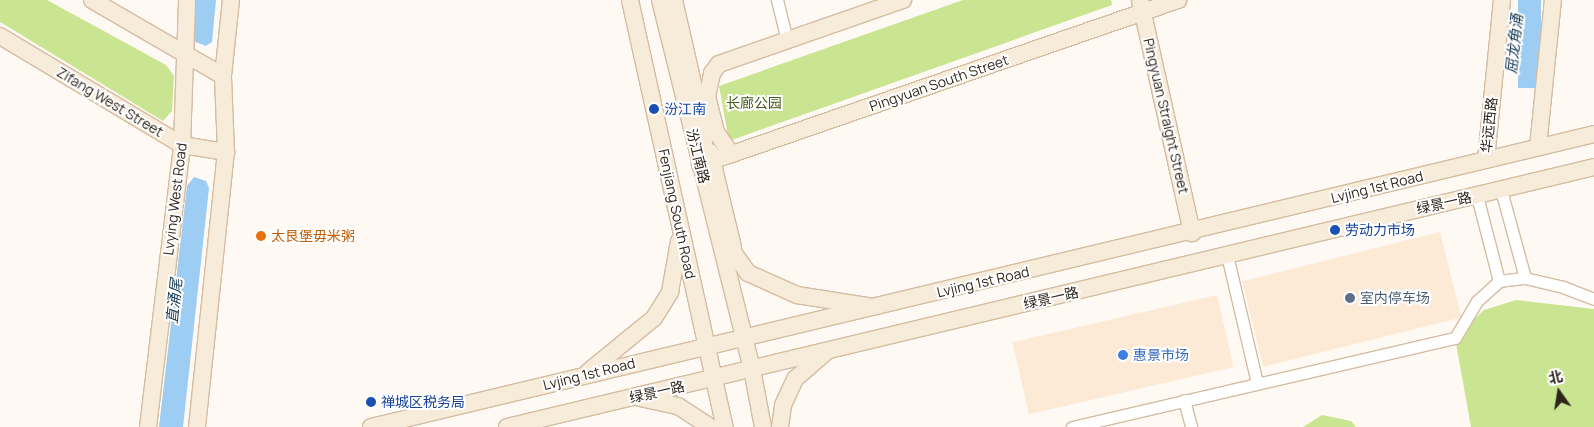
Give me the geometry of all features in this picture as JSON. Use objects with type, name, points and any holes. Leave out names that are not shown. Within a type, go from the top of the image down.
[{"type":"main road","points":[[92,0],[223,76]]},
{"type":"main road","name":"Lvying West Road","points":[[148,427],[182,145],[187,54],[187,0]]},
{"type":"main road","points":[[197,427],[226,152],[223,76],[231,0]]},
{"type":"main road","name":"Fenjiang South Road","points":[[630,0],[725,427]]},
{"type":"main road","name":"汾江南路","points":[[660,0],[706,162],[714,225],[752,369],[763,427]]},
{"type":"main road","points":[[674,0],[705,135],[706,162],[735,256]]},
{"type":"main road","points":[[691,74],[902,0]]},
{"type":"main road","name":"Pingyuan South Street","points":[[706,162],[1141,6],[1178,0]]},
{"type":"main road","name":"华远西路","points":[[1486,160],[1502,0]]},
{"type":"main road","points":[[1538,148],[1553,0]]},
{"type":"main road","name":"Pingyuan Straight Street","points":[[1141,6],[1192,233]]},
{"type":"main road","name":"Zifang West Street","points":[[0,36],[182,145],[226,152]]},
{"type":"main road","points":[[719,64],[712,73],[707,97],[716,132],[731,154]]},
{"type":"main road","name":"Lvjing 1st Road","points":[[371,427],[585,374],[1192,233],[1594,134]]},
{"type":"main road","name":"绿景一路","points":[[507,427],[1594,167]]},
{"type":"main road","points":[[714,225],[748,273],[797,295],[876,307]]},
{"type":"main road","points":[[585,374],[654,318],[670,292],[681,231]]},
{"type":"main road","points":[[780,427],[783,405],[795,379],[827,351]]},
{"type":"main road","points":[[636,396],[678,406],[710,427]]},
{"type":"street","points":[[777,0],[787,40]]},
{"type":"street","points":[[1502,190],[1525,278]]},
{"type":"street","points":[[1477,196],[1499,281]]},
{"type":"street","points":[[1227,256],[1257,383]]},
{"type":"street","points":[[1072,427],[1455,338],[1477,301],[1499,281],[1525,278],[1563,287],[1594,299]]},
{"type":"street","points":[[1184,400],[1191,427]]},
{"type":"shaded area","name":"室内停车场","points":[[1440,232],[1461,317],[1263,367],[1242,281]]},
{"type":"shaded area","name":"惠景市场","points":[[1217,295],[1234,367],[1029,414],[1012,342]]},
{"type":"green space","points":[[0,0],[47,0],[166,65],[174,76],[172,111],[163,121],[0,22]]},
{"type":"green space","name":"长廊公园","points":[[963,0],[1111,0],[1112,5],[729,141],[719,86]]},
{"type":"green space","points":[[1516,300],[1594,309],[1594,427],[1471,427],[1455,338],[1484,310]]},
{"type":"green space","points":[[1322,415],[1351,421],[1356,427],[1303,427]]},
{"type":"water","points":[[196,0],[216,0],[212,42],[206,46],[193,41]]},
{"type":"water","points":[[1518,0],[1541,0],[1541,88],[1518,88]]},
{"type":"water","name":"直涌尾","points":[[194,177],[206,181],[209,188],[183,427],[159,427],[187,186]]},
{"type":"place","name":"汾江南","points":[[654,109]]},
{"type":"place","name":"劳动力市场","points":[[1335,230]]},
{"type":"place","name":"太艮堡毋米粥","points":[[261,236]]},
{"type":"place","name":"室内停车场","points":[[1350,298]]},
{"type":"place","name":"惠景市场","points":[[1123,355]]},
{"type":"place","name":"禅城区税务局","points":[[371,402]]},
{"type":"water label","name":"屈龙角涌","points":[[1514,44]]}]
